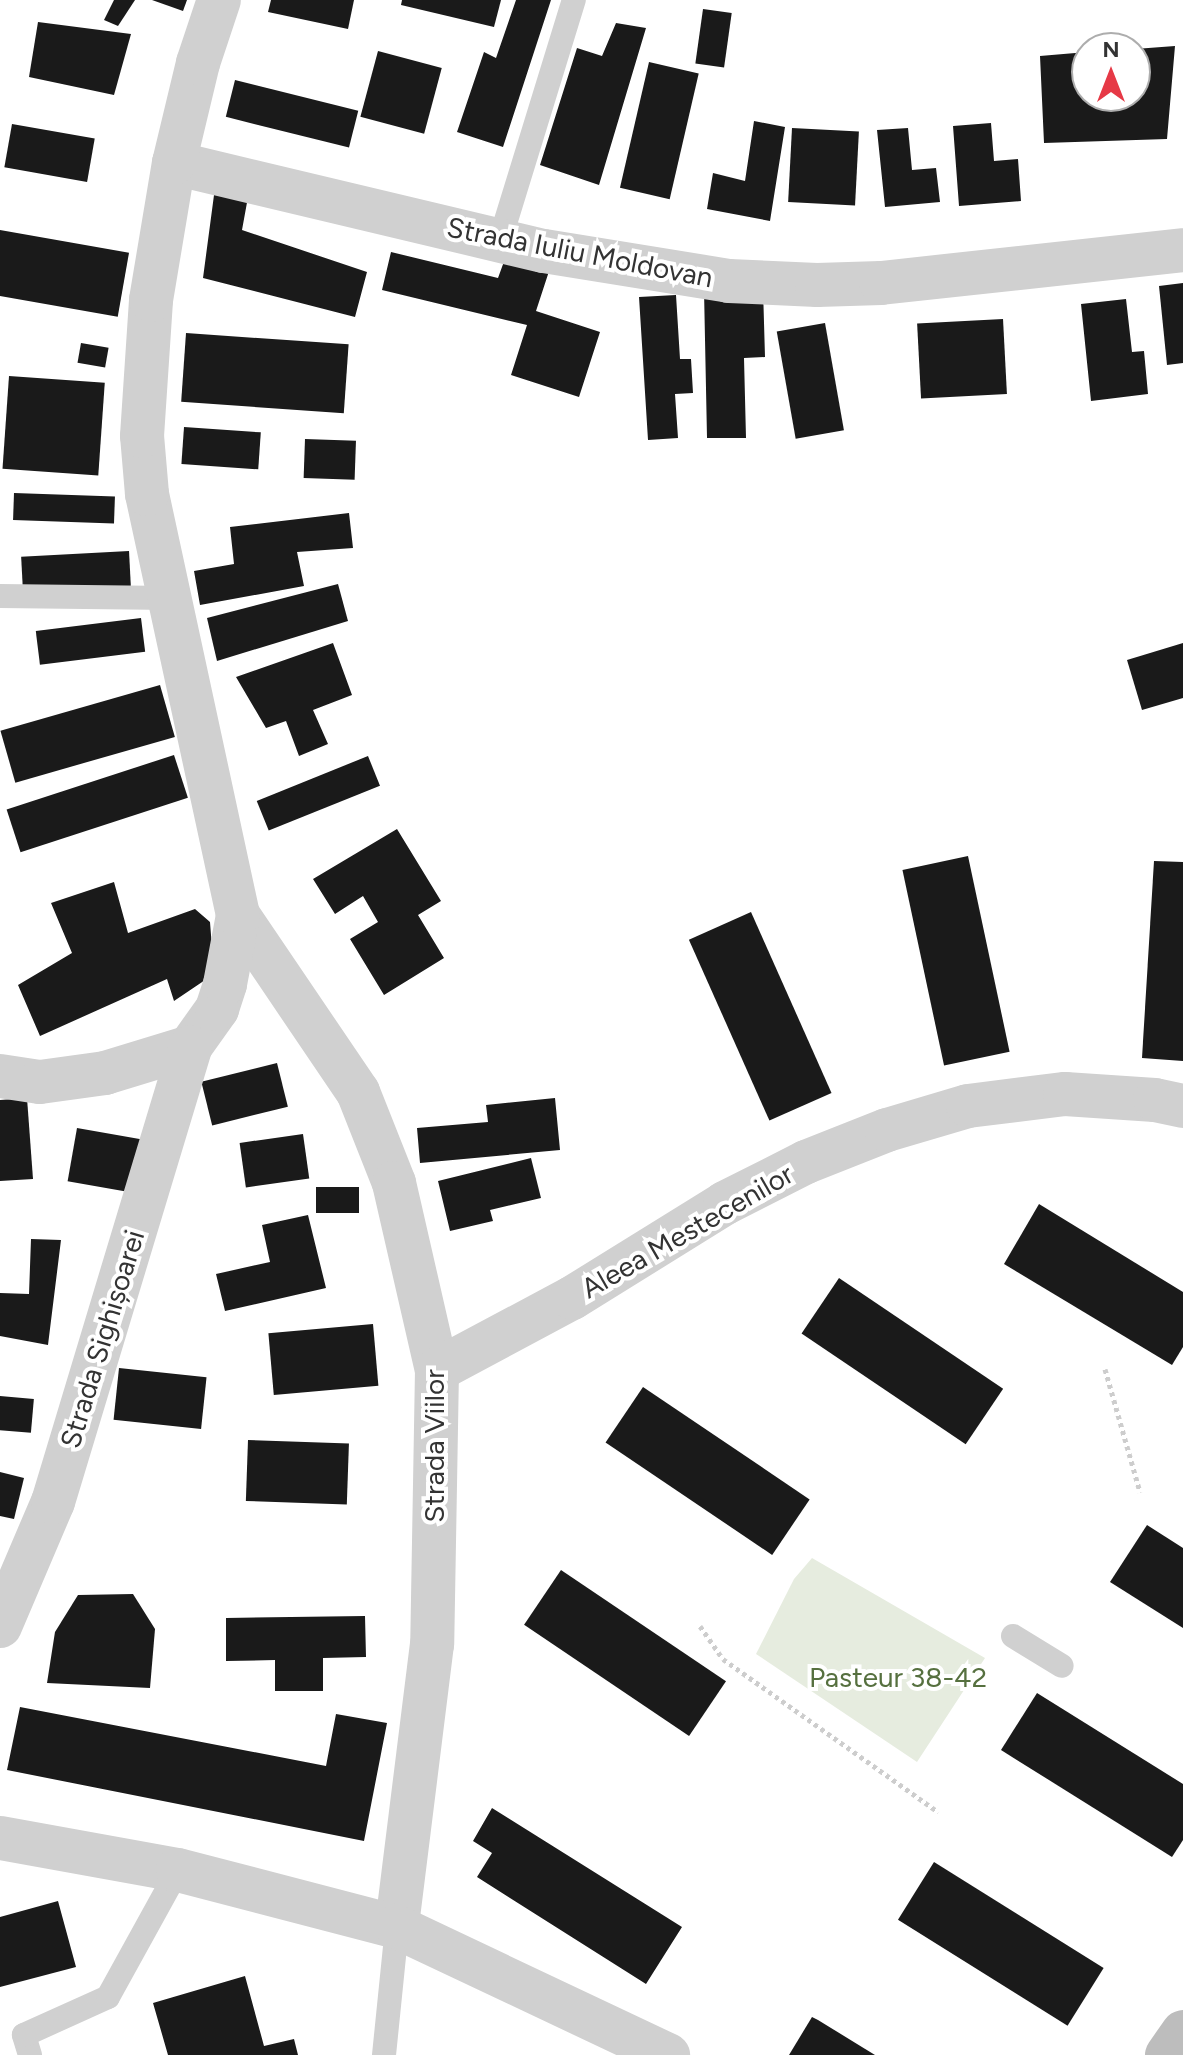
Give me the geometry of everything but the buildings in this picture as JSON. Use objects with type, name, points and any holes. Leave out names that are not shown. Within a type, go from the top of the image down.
[{"type":"street","points":[[219,0],[198,63],[174,163],[151,300],[142,436],[147,494],[238,915]]},
{"type":"street","name":"Strada Iuliu Moldovan","points":[[174,163],[500,240],[635,268],[729,281],[817,285],[881,283],[1183,250]]},
{"type":"street","name":"Strada Sighișoarei","points":[[0,1626],[53,1502],[190,1047],[217,1009],[238,915]]},
{"type":"street","name":"Strada Viilor","points":[[238,915],[358,1092],[394,1183],[437,1370],[432,1644],[397,1927]]},
{"type":"street","points":[[0,1076],[40,1082],[105,1073],[190,1047]]},
{"type":"street","name":"Aleea Mestecenilor","points":[[437,1370],[572,1298],[725,1203],[806,1162],[887,1130],[968,1106],[1065,1094],[1155,1100],[1183,1106]]},
{"type":"street","points":[[0,1838],[178,1870],[397,1927],[668,2055]]},
{"type":"street","points":[[1167,2055],[1183,2032]]},
{"type":"lane","points":[[500,240],[574,0]]},
{"type":"lane","points":[[0,596],[170,598]]},
{"type":"lane","points":[[1013,1636],[1062,1666]]},
{"type":"lane","points":[[30,2055],[24,2035],[108,1997],[178,1870]]},
{"type":"lane","points":[[384,2055],[397,1927]]},
{"type":"path","points":[[1105,1369],[1140,1492]]},
{"type":"path","points":[[700,1626],[723,1659],[938,1812]]},
{"type":"green space","name":"Pasteur 38-42","points":[[812,1558],[985,1658],[917,1762],[756,1654],[794,1579]]}]
